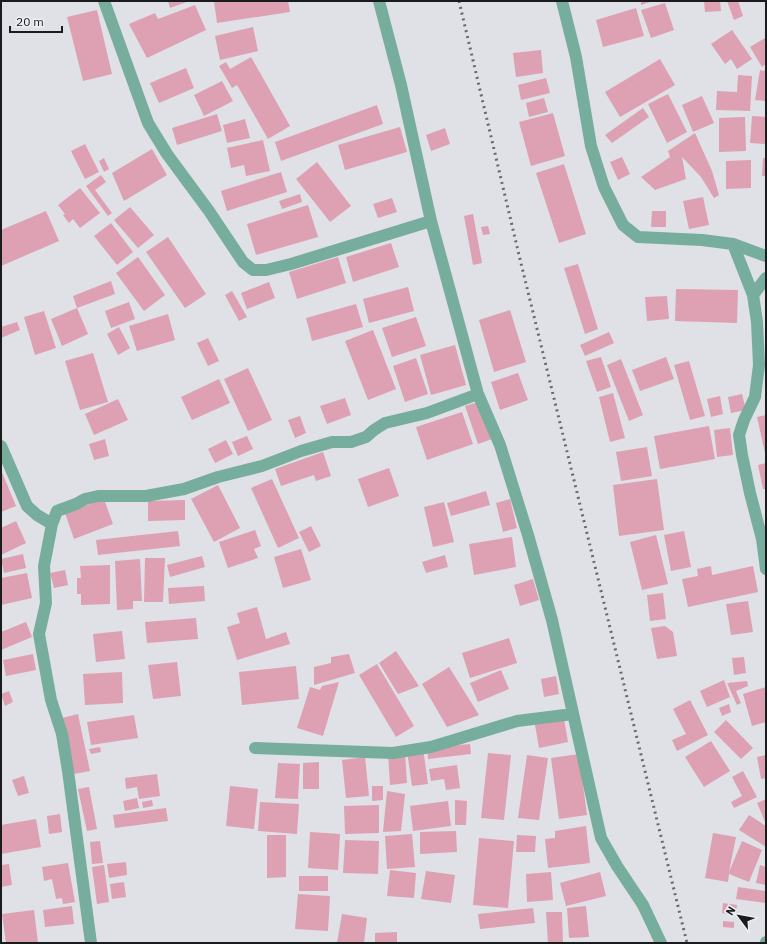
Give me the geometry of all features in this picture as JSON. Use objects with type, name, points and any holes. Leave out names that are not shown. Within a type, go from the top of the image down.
[{"type":"street","points":[[104,1],[148,123],[167,154],[243,262],[253,270],[266,270],[291,264],[431,221]]},
{"type":"street","points":[[379,1],[401,85],[431,221],[478,394],[500,445],[528,535],[552,620],[601,838],[617,866],[643,905],[661,943]]},
{"type":"street","points":[[562,1],[577,64],[591,146],[604,187],[622,225],[638,237],[702,240],[733,244],[766,256]]},
{"type":"street","points":[[733,244],[753,295],[757,322],[758,365],[755,398],[744,420],[739,435],[750,493],[762,539],[766,569]]},
{"type":"street","points":[[753,295],[766,278]]},
{"type":"street","points":[[91,943],[62,734],[51,700],[39,634],[46,603],[44,566],[52,524],[57,511],[85,499],[98,496],[146,496],[184,489],[218,477],[262,466],[332,442],[351,442],[358,440],[366,437],[385,423],[427,413],[478,394]]},
{"type":"street","points":[[1,446],[27,506],[36,515],[52,524]]},
{"type":"street","points":[[255,748],[393,753],[431,747],[517,721],[573,714]]},
{"type":"building","points":[[168,1],[189,1],[170,8]]},
{"type":"building","points":[[214,1],[288,1],[290,12],[217,23]]},
{"type":"building","points":[[641,1],[653,1],[641,5]]},
{"type":"building","points":[[704,1],[720,1],[721,11],[705,12]]},
{"type":"building","points":[[727,1],[738,1],[743,16],[734,20]]},
{"type":"building","points":[[665,3],[674,30],[651,38],[641,10]]},
{"type":"building","points":[[195,5],[206,30],[147,58],[129,24],[155,13],[158,19]]},
{"type":"building","points":[[636,8],[644,36],[603,47],[596,20]]},
{"type":"building","points":[[97,10],[112,74],[83,81],[67,17]]},
{"type":"building","points":[[253,27],[258,51],[220,60],[215,36]]},
{"type":"building","points":[[732,30],[752,59],[737,69],[731,59],[725,64],[711,44]]},
{"type":"building","points":[[765,38],[766,64],[762,67],[750,47]]},
{"type":"building","points":[[541,50],[543,73],[516,77],[513,53]]},
{"type":"building","points":[[251,57],[290,126],[268,139],[237,85],[232,88],[219,66],[226,62],[230,69]]},
{"type":"building","points":[[660,59],[675,85],[620,117],[605,92]]},
{"type":"building","points":[[186,68],[194,88],[159,103],[150,83]]},
{"type":"building","points":[[760,70],[766,71],[766,101],[755,100]]},
{"type":"building","points":[[738,75],[752,76],[750,111],[716,110],[717,91],[737,92]]},
{"type":"building","points":[[546,78],[550,93],[521,100],[518,85]]},
{"type":"building","points":[[222,81],[233,101],[204,116],[194,95]]},
{"type":"building","points":[[668,94],[687,132],[667,143],[648,104]]},
{"type":"building","points":[[702,96],[714,123],[693,132],[682,105]]},
{"type":"building","points":[[544,98],[548,112],[529,117],[526,103]]},
{"type":"building","points":[[377,105],[383,124],[281,161],[275,142]]},
{"type":"building","points":[[643,108],[649,117],[612,143],[605,135]]},
{"type":"building","points":[[553,113],[565,156],[531,166],[519,122]]},
{"type":"building","points":[[217,114],[222,131],[177,145],[172,128]]},
{"type":"building","points":[[752,116],[766,117],[766,144],[750,143]]},
{"type":"building","points":[[745,117],[746,151],[719,152],[719,118]]},
{"type":"building","points":[[245,119],[250,138],[227,143],[223,125]]},
{"type":"building","points":[[400,127],[407,152],[345,170],[338,145]]},
{"type":"building","points":[[445,128],[450,144],[431,151],[426,135]]},
{"type":"building","points":[[695,133],[712,171],[719,195],[714,198],[701,177],[682,157],[686,179],[655,190],[641,177],[670,157],[668,151]]},
{"type":"building","points":[[263,140],[270,171],[246,176],[244,165],[231,168],[227,148]]},
{"type":"building","points":[[85,144],[99,172],[85,179],[71,151]]},
{"type":"building","points":[[152,149],[167,175],[124,201],[112,173]]},
{"type":"building","points":[[622,157],[630,174],[618,180],[610,162]]},
{"type":"building","points":[[104,158],[109,169],[104,172],[99,161]]},
{"type":"building","points":[[763,158],[766,158],[766,176],[762,176]]},
{"type":"building","points":[[751,160],[751,188],[726,189],[726,161]]},
{"type":"building","points":[[317,162],[351,206],[330,222],[296,179]]},
{"type":"building","points":[[564,164],[586,234],[559,243],[536,173]]},
{"type":"building","points":[[281,172],[287,192],[227,211],[221,191]]},
{"type":"building","points":[[101,175],[106,182],[95,190],[112,213],[108,216],[86,186]]},
{"type":"building","points":[[80,188],[100,213],[80,228],[73,219],[69,223],[63,215],[65,214],[58,205]]},
{"type":"building","points":[[300,194],[302,202],[282,209],[279,201]]},
{"type":"building","points":[[703,197],[709,225],[689,229],[683,201]]},
{"type":"building","points":[[392,198],[397,212],[378,218],[373,204]]},
{"type":"building","points":[[308,205],[318,237],[256,255],[247,224]]},
{"type":"building","points":[[130,207],[154,235],[138,248],[114,220]]},
{"type":"building","points":[[46,211],[59,241],[1,266],[1,230]]},
{"type":"building","points":[[652,211],[666,211],[666,227],[651,227]]},
{"type":"building","points":[[473,214],[482,263],[473,265],[464,216]]},
{"type":"building","points":[[111,223],[133,252],[117,265],[94,236]]},
{"type":"building","points":[[488,226],[490,234],[483,235],[481,227]]},
{"type":"building","points":[[168,237],[206,294],[185,308],[146,252]]},
{"type":"building","points":[[391,243],[399,267],[353,282],[346,257]]},
{"type":"building","points":[[138,257],[165,295],[144,311],[116,273]]},
{"type":"building","points":[[338,257],[346,283],[297,299],[289,272]]},
{"type":"building","points":[[578,264],[598,329],[585,334],[564,268]]},
{"type":"building","points":[[111,281],[115,294],[77,308],[73,296]]},
{"type":"building","points":[[269,282],[275,298],[247,309],[241,293]]},
{"type":"building","points":[[408,287],[414,311],[369,323],[363,299]]},
{"type":"building","points":[[676,289],[738,290],[737,323],[675,321]]},
{"type":"building","points":[[232,291],[247,317],[239,321],[225,295]]},
{"type":"building","points":[[667,296],[669,319],[647,321],[645,297]]},
{"type":"building","points":[[129,302],[135,319],[111,328],[105,311]]},
{"type":"building","points":[[356,304],[363,327],[312,341],[306,318]]},
{"type":"building","points":[[77,308],[88,334],[62,346],[51,319]]},
{"type":"building","points":[[510,310],[526,362],[494,372],[479,320]]},
{"type":"building","points":[[44,311],[56,348],[35,355],[24,317]]},
{"type":"building","points":[[168,314],[175,340],[137,351],[129,326]]},
{"type":"building","points":[[416,317],[426,346],[392,357],[382,328]]},
{"type":"building","points":[[17,322],[20,330],[1,338],[1,327]]},
{"type":"building","points":[[119,327],[130,348],[118,355],[107,334]]},
{"type":"building","points":[[373,330],[396,389],[368,400],[345,341]]},
{"type":"building","points":[[609,332],[614,343],[585,356],[580,345]]},
{"type":"building","points":[[208,338],[219,361],[208,366],[197,343]]},
{"type":"building","points":[[455,345],[466,385],[431,395],[420,355]]},
{"type":"building","points":[[93,353],[108,402],[80,410],[65,361]]},
{"type":"building","points":[[601,357],[611,387],[597,392],[586,361]]},
{"type":"building","points":[[666,357],[674,379],[640,391],[632,370]]},
{"type":"building","points":[[416,358],[428,394],[405,402],[393,366]]},
{"type":"building","points":[[621,359],[643,415],[629,421],[607,365]]},
{"type":"building","points":[[689,361],[705,416],[690,420],[674,365]]},
{"type":"building","points":[[248,368],[272,420],[248,431],[224,379]]},
{"type":"building","points":[[518,373],[528,400],[500,410],[491,382]]},
{"type":"building","points":[[219,379],[230,403],[192,420],[181,397]]},
{"type":"building","points":[[613,393],[625,438],[610,442],[599,397]]},
{"type":"building","points":[[742,394],[746,410],[731,413],[728,397]]},
{"type":"building","points":[[720,396],[723,414],[711,417],[707,399]]},
{"type":"building","points":[[345,398],[351,415],[327,424],[320,406]]},
{"type":"building","points":[[118,399],[128,420],[94,435],[85,414]]},
{"type":"building","points":[[479,402],[492,439],[478,444],[465,406]]},
{"type":"building","points":[[462,412],[473,444],[427,460],[416,427]]},
{"type":"building","points":[[766,415],[766,453],[765,453],[757,417]]},
{"type":"building","points":[[300,416],[306,433],[295,438],[288,420]]},
{"type":"building","points":[[709,426],[715,459],[660,469],[654,436]]},
{"type":"building","points":[[730,428],[733,455],[717,457],[714,430]]},
{"type":"building","points":[[247,436],[253,449],[238,456],[232,442]]},
{"type":"building","points":[[105,439],[109,456],[94,460],[89,444]]},
{"type":"building","points":[[226,440],[233,454],[215,463],[208,449]]},
{"type":"building","points":[[647,447],[652,476],[621,481],[616,452]]},
{"type":"building","points":[[323,452],[331,476],[316,481],[314,475],[281,486],[275,469]]},
{"type":"building","points":[[766,463],[766,489],[763,489],[758,465]]},
{"type":"building","points":[[389,468],[399,496],[368,507],[358,479]]},
{"type":"building","points":[[1,470],[16,506],[1,512]]},
{"type":"building","points":[[272,479],[299,538],[278,548],[251,488]]},
{"type":"building","points":[[657,479],[664,530],[619,536],[613,485]]},
{"type":"building","points":[[218,485],[240,528],[214,542],[191,499]]},
{"type":"building","points":[[486,491],[490,505],[451,516],[447,503]]},
{"type":"building","points":[[104,499],[113,524],[74,539],[65,513]]},
{"type":"building","points":[[510,499],[517,528],[503,532],[496,503]]},
{"type":"building","points":[[185,500],[185,520],[148,521],[148,501]]},
{"type":"building","points":[[444,502],[454,542],[433,547],[424,507]]},
{"type":"building","points":[[16,521],[26,543],[1,555],[1,528]]},
{"type":"building","points":[[311,526],[321,546],[309,552],[299,532]]},
{"type":"building","points":[[255,530],[261,546],[254,549],[258,558],[228,568],[219,542]]},
{"type":"building","points":[[178,531],[180,546],[98,555],[96,540]]},
{"type":"building","points":[[684,531],[691,567],[671,571],[664,535]]},
{"type":"building","points":[[656,535],[668,584],[642,590],[630,542]]},
{"type":"building","points":[[512,537],[516,567],[474,575],[469,544]]},
{"type":"building","points":[[301,549],[311,580],[283,588],[274,557]]},
{"type":"building","points":[[23,554],[26,568],[4,573],[1,559]]},
{"type":"building","points":[[445,555],[448,567],[426,573],[422,562]]},
{"type":"building","points":[[202,556],[205,567],[170,577],[167,565]]},
{"type":"building","points":[[145,558],[165,558],[163,602],[144,602]]},
{"type":"building","points":[[140,559],[142,601],[133,601],[133,609],[117,610],[115,561]]},
{"type":"building","points":[[110,565],[110,604],[81,605],[81,594],[77,594],[77,578],[81,578],[80,566]]},
{"type":"building","points":[[711,566],[712,575],[753,566],[758,592],[688,607],[682,579],[698,576],[697,569]]},
{"type":"building","points":[[65,570],[68,585],[54,588],[50,573]]},
{"type":"building","points":[[27,573],[32,598],[1,605],[1,578]]},
{"type":"building","points":[[533,579],[539,600],[520,606],[514,585]]},
{"type":"building","points":[[204,586],[205,601],[169,604],[168,588]]},
{"type":"building","points":[[663,593],[666,619],[650,621],[647,595]]},
{"type":"building","points":[[748,601],[753,632],[731,635],[726,604]]},
{"type":"building","points":[[257,607],[266,639],[286,632],[290,644],[237,660],[227,627],[240,623],[237,613]]},
{"type":"building","points":[[196,618],[198,639],[147,643],[145,622]]},
{"type":"building","points":[[26,622],[32,637],[1,650],[1,632]]},
{"type":"building","points":[[665,626],[673,632],[677,656],[657,659],[651,628]]},
{"type":"building","points":[[122,631],[125,659],[96,662],[93,634]]},
{"type":"building","points":[[509,638],[517,663],[470,678],[462,653]]},
{"type":"building","points":[[396,651],[419,686],[398,694],[379,663]]},
{"type":"building","points":[[33,654],[36,670],[6,676],[3,660]]},
{"type":"building","points":[[349,654],[355,673],[314,685],[314,667],[331,663],[331,657]]},
{"type":"building","points":[[744,657],[746,673],[734,675],[732,658]]},
{"type":"building","points":[[177,662],[181,696],[153,699],[148,665]]},
{"type":"building","points":[[377,664],[414,726],[396,737],[359,675]]},
{"type":"building","points":[[296,666],[299,699],[242,705],[239,672]]},
{"type":"building","points":[[449,667],[479,715],[447,727],[422,684]]},
{"type":"building","points":[[501,670],[509,689],[478,702],[470,683]]},
{"type":"building","points":[[122,672],[123,703],[85,705],[83,674]]},
{"type":"building","points":[[556,676],[559,694],[544,697],[541,679]]},
{"type":"building","points":[[724,680],[730,697],[707,707],[700,691]]},
{"type":"building","points":[[747,681],[748,686],[736,691],[741,703],[737,705],[727,683]]},
{"type":"building","points":[[339,682],[323,736],[297,728],[310,687],[320,690],[322,686]]},
{"type":"building","points":[[766,687],[766,722],[752,726],[743,694]]},
{"type":"building","points":[[9,691],[13,702],[5,706],[1,694]]},
{"type":"building","points":[[690,700],[708,735],[677,751],[672,740],[686,734],[673,709]]},
{"type":"building","points":[[729,704],[731,712],[722,716],[719,708]]},
{"type":"building","points":[[563,713],[568,742],[539,748],[534,719]]},
{"type":"building","points":[[78,714],[90,771],[74,774],[62,718]]},
{"type":"building","points":[[134,715],[138,738],[91,745],[87,722]]},
{"type":"building","points":[[726,720],[753,748],[741,759],[714,732]]},
{"type":"building","points":[[711,741],[730,771],[704,787],[685,757]]},
{"type":"building","points":[[470,744],[471,754],[428,759],[427,748]]},
{"type":"building","points":[[100,747],[101,752],[91,754],[89,749]]},
{"type":"building","points":[[423,748],[428,784],[412,786],[407,751]]},
{"type":"building","points":[[405,752],[407,783],[390,785],[388,753]]},
{"type":"building","points":[[488,753],[511,755],[504,820],[481,818]]},
{"type":"building","points":[[579,754],[587,815],[559,819],[551,758]]},
{"type":"building","points":[[527,755],[548,758],[539,820],[518,818]]},
{"type":"building","points":[[766,755],[766,778],[761,779],[757,757]]},
{"type":"building","points":[[365,757],[369,796],[346,798],[342,760]]},
{"type":"building","points":[[319,762],[319,789],[303,789],[303,763]]},
{"type":"building","points":[[278,763],[300,764],[298,799],[275,798]]},
{"type":"building","points":[[457,765],[460,788],[446,790],[444,779],[431,781],[429,769]]},
{"type":"building","points":[[743,771],[757,797],[734,808],[731,802],[742,796],[732,777]]},
{"type":"building","points":[[157,774],[160,796],[139,799],[137,787],[126,789],[125,778]]},
{"type":"building","points":[[24,776],[29,793],[18,796],[12,780]]},
{"type":"building","points":[[230,786],[258,789],[254,829],[226,826]]},
{"type":"building","points":[[372,786],[383,786],[383,800],[372,801]]},
{"type":"building","points":[[89,787],[97,829],[87,831],[78,789]]},
{"type":"building","points":[[387,791],[405,794],[401,831],[383,832]]},
{"type":"building","points":[[137,798],[139,808],[125,811],[123,801]]},
{"type":"building","points":[[766,799],[766,824],[757,803]]},
{"type":"building","points":[[152,800],[153,806],[143,808],[142,802]]},
{"type":"building","points":[[455,800],[467,801],[466,825],[455,825]]},
{"type":"building","points":[[448,801],[451,826],[413,831],[410,806]]},
{"type":"building","points":[[260,802],[299,804],[297,834],[258,831]]},
{"type":"building","points":[[379,805],[379,833],[345,834],[344,806]]},
{"type":"building","points":[[166,808],[168,821],[115,828],[113,815]]},
{"type":"building","points":[[60,814],[62,832],[49,834],[47,816]]},
{"type":"building","points":[[749,815],[766,826],[766,847],[739,830]]},
{"type":"building","points":[[36,819],[41,847],[1,854],[1,825]]},
{"type":"building","points":[[586,826],[590,863],[548,868],[545,839],[555,838],[555,831]]},
{"type":"building","points":[[456,831],[457,852],[420,854],[420,832]]},
{"type":"building","points":[[310,832],[340,834],[338,870],[308,868]]},
{"type":"building","points":[[713,833],[736,837],[729,872],[742,841],[762,850],[749,882],[729,874],[728,882],[705,878]]},
{"type":"building","points":[[412,834],[415,867],[387,869],[385,836]]},
{"type":"building","points":[[267,835],[286,835],[286,877],[267,878]]},
{"type":"building","points":[[517,835],[536,836],[535,852],[516,852]]},
{"type":"building","points":[[479,838],[514,841],[508,908],[473,905]]},
{"type":"building","points":[[345,840],[379,841],[378,874],[343,873]]},
{"type":"building","points":[[100,841],[103,863],[92,864],[90,842]]},
{"type":"building","points":[[126,862],[127,875],[109,878],[107,864]]},
{"type":"building","points":[[68,863],[75,902],[63,904],[62,898],[56,899],[52,879],[44,881],[42,867]]},
{"type":"building","points":[[9,864],[12,885],[1,887],[1,865]]},
{"type":"building","points":[[104,865],[109,902],[97,904],[92,867]]},
{"type":"building","points":[[760,865],[766,867],[766,885],[756,883]]},
{"type":"building","points":[[390,870],[416,873],[414,898],[387,896]]},
{"type":"building","points":[[426,871],[455,875],[451,903],[421,899]]},
{"type":"building","points":[[551,872],[553,900],[527,902],[526,874]]},
{"type":"building","points":[[600,872],[606,896],[566,906],[560,883]]},
{"type":"building","points":[[299,876],[328,876],[328,891],[299,891]]},
{"type":"building","points":[[124,882],[126,897],[112,899],[110,884]]},
{"type":"building","points":[[738,887],[766,891],[766,903],[736,899]]},
{"type":"building","points":[[298,894],[330,896],[328,931],[295,929]]},
{"type":"building","points":[[723,903],[737,905],[736,915],[722,913]]},
{"type":"building","points":[[72,906],[74,924],[45,927],[43,910]]},
{"type":"building","points":[[586,906],[589,937],[569,938],[567,908]]},
{"type":"building","points":[[533,908],[535,923],[480,929],[478,914]]},
{"type":"building","points":[[34,910],[38,943],[6,943],[2,914]]},
{"type":"building","points":[[546,912],[562,912],[563,943],[548,943]]},
{"type":"building","points":[[342,914],[367,918],[364,943],[337,943]]},
{"type":"building","points":[[723,921],[734,922],[734,928],[723,927]]},
{"type":"building","points":[[397,932],[397,943],[375,943],[375,933]]},
{"type":"railway","points":[[459,1],[519,255],[687,943]]}]
